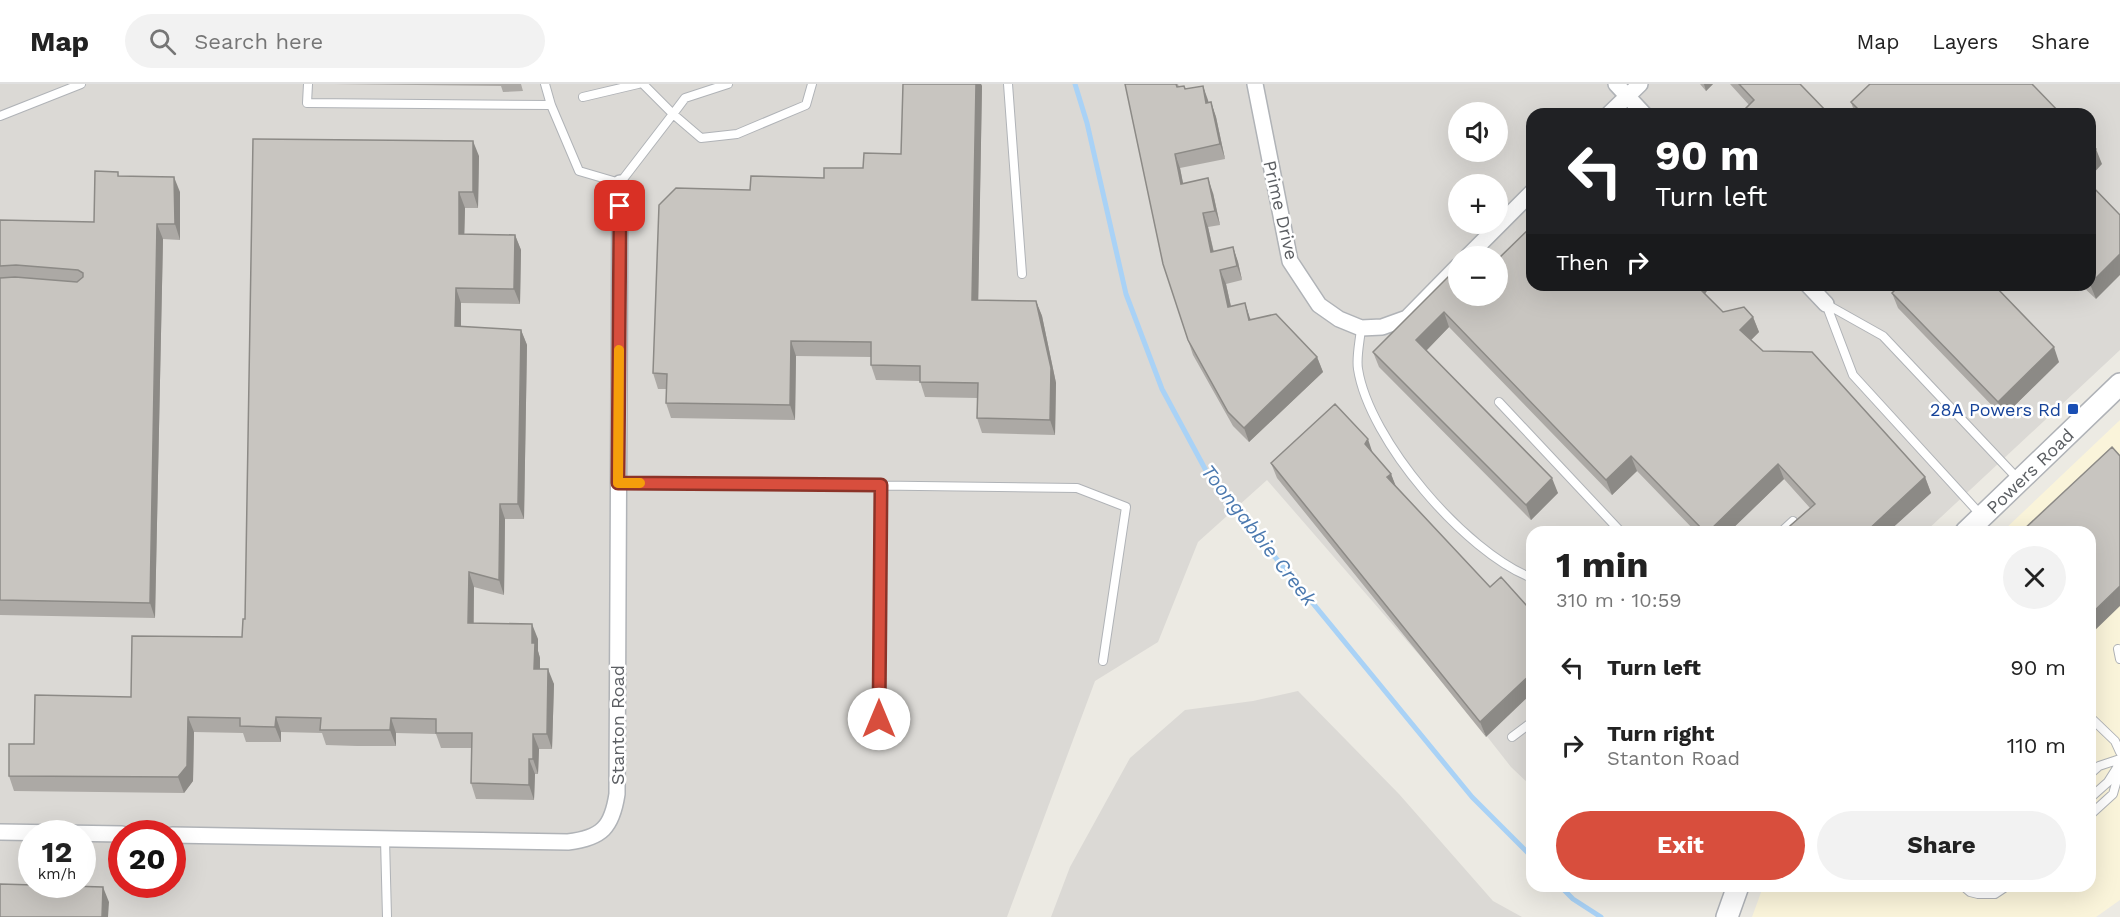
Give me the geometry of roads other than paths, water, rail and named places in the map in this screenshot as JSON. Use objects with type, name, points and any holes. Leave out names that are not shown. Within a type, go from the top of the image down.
[{"type":"street","name":"Prime Drive","points":[[1255,84],[1290,261],[1319,305],[1339,319],[1361,328]]},
{"type":"street","points":[[1616,84],[1638,108]]},
{"type":"street","points":[[1615,108],[1640,84]]},
{"type":"street","name":"Stanton Road","points":[[186,835],[568,842],[584,840],[608,825],[614,814],[617,794],[620,183]]},
{"type":"street","points":[[1478,246],[1526,198]]},
{"type":"street","points":[[1361,328],[1382,327],[1407,318],[1448,277]]},
{"type":"street","points":[[1814,291],[1826,304]]},
{"type":"street","name":"Powers Road","points":[[1972,526],[2120,384]]},
{"type":"street","points":[[0,832],[108,834]]},
{"type":"street","points":[[1727,916],[1736,892]]},
{"type":"lane","points":[[0,116],[81,84]]},
{"type":"lane","points":[[308,84],[307,103],[551,105]]},
{"type":"lane","points":[[546,84],[551,105],[579,171],[620,183],[685,98],[728,84]]},
{"type":"lane","points":[[583,97],[640,84],[701,138],[737,134],[806,105],[812,84]]},
{"type":"lane","points":[[1008,84],[1022,274]]},
{"type":"lane","points":[[1826,304],[1882,336],[2020,481]]},
{"type":"lane","points":[[1826,304],[1853,375],[1982,517]]},
{"type":"lane","points":[[1361,328],[1357,368],[1366,398],[1386,438],[1417,482],[1456,526],[1484,550],[1526,575]]},
{"type":"lane","points":[[1499,402],[1615,526]]},
{"type":"lane","points":[[618,483],[1077,488],[1126,507],[1103,661]]},
{"type":"lane","points":[[879,719],[881,485]]},
{"type":"lane","points":[[1788,526],[1793,521]]},
{"type":"lane","points":[[2118,649],[2120,659]]},
{"type":"lane","points":[[2096,723],[2115,741],[2120,752]]},
{"type":"lane","points":[[1512,738],[1526,727]]},
{"type":"lane","points":[[2096,769],[2120,761]]},
{"type":"lane","points":[[2096,793],[2108,782],[2120,761]]},
{"type":"lane","points":[[2096,810],[2113,794],[2120,769]]},
{"type":"lane","points":[[385,839],[387,917]]},
{"type":"lane","points":[[1970,892],[1978,894],[1998,892]]},
{"type":"waterway","name":"Toongabbie Creek","points":[[1075,84],[1087,123],[1126,294],[1162,389],[1210,478],[1472,797],[1526,851]]},
{"type":"waterway","name":"Toongabbie Creek","points":[[1566,892],[1601,917]]},
{"type":"place","name":"28A Powers Rd","points":[[2073,409]]}]
